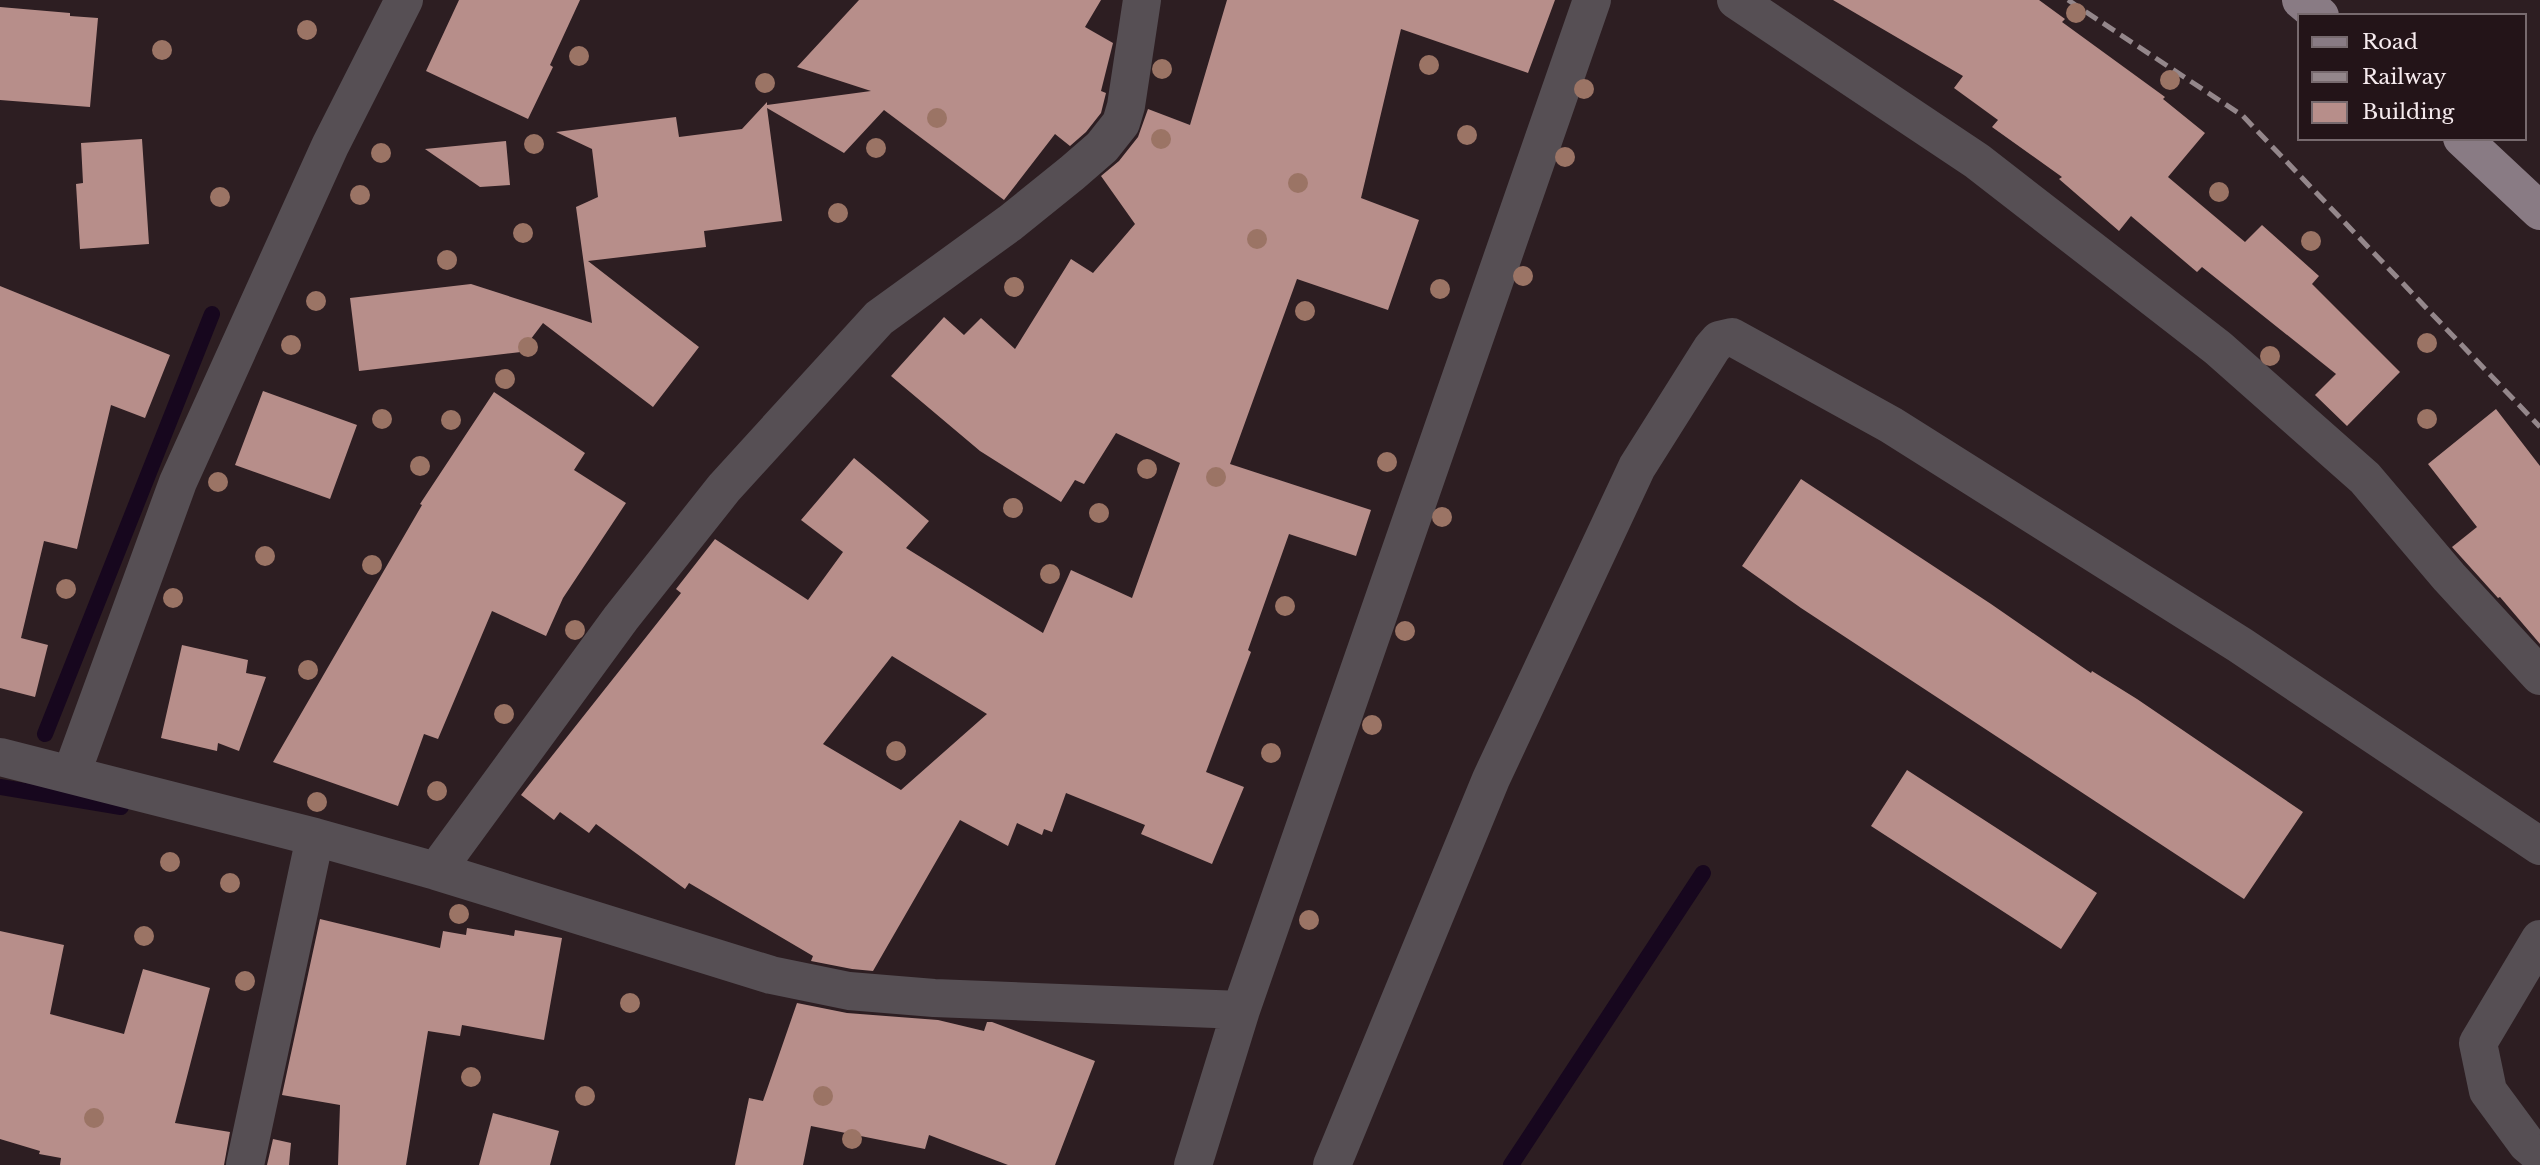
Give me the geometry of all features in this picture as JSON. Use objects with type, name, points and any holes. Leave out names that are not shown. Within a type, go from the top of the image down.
[{"type":"main road","points":[[2301,0],[2318,14]]},
{"type":"main road","points":[[2464,140],[2540,211]]},
{"type":"street","points":[[71,775],[178,481],[330,146],[404,0]]},
{"type":"street","points":[[436,871],[621,618],[724,488],[879,318],[1010,223],[1102,147],[1121,123],[1126,106],[1142,0]]},
{"type":"street","points":[[1193,1165],[1241,1010],[1592,0]]},
{"type":"street","points":[[1736,0],[1977,161],[2218,348],[2365,478],[2449,577],[2540,676]]},
{"type":"street","points":[[1332,1165],[1491,779],[1637,467],[1712,348],[1724,337],[1732,337],[1891,425],[2240,645],[2540,846]]},
{"type":"street","points":[[0,757],[315,836],[771,975],[849,991],[934,998],[1241,1010]]},
{"type":"street","points":[[245,1165],[315,836]]},
{"type":"street","points":[[2540,939],[2478,1043],[2487,1091],[2526,1144],[2540,1155]]},
{"type":"building","points":[[459,0],[580,0],[528,119],[426,71]]},
{"type":"building","points":[[859,0],[1101,0],[1085,27],[1113,43],[1101,91],[1106,93],[1101,113],[1070,146],[1055,134],[1004,200],[884,110],[844,153],[767,108],[782,221],[704,231],[706,247],[588,261],[699,347],[653,407],[543,323],[521,352],[359,371],[350,298],[471,284],[592,323],[576,207],[598,197],[592,149],[556,132],[676,117],[679,137],[742,129],[767,102],[767,105],[871,91],[797,67]]},
{"type":"building","points":[[1227,0],[1555,0],[1528,73],[1401,29],[1361,198],[1419,220],[1388,310],[1297,279],[1230,464],[1371,510],[1356,556],[1289,534],[1248,650],[1251,652],[1206,772],[1244,787],[1212,864],[1141,834],[1145,825],[1066,793],[1052,832],[1044,829],[1042,835],[1017,823],[1008,846],[960,820],[873,971],[852,969],[811,961],[813,956],[689,883],[685,889],[596,824],[589,833],[560,812],[554,820],[521,795],[681,593],[676,589],[715,539],[808,600],[843,552],[801,520],[854,458],[929,521],[906,548],[1043,633],[1071,570],[1132,598],[1180,463],[1116,433],[1084,484],[1075,480],[1061,502],[980,451],[891,376],[944,317],[964,335],[981,318],[1015,349],[1071,259],[1093,273],[1135,224],[1101,176],[1119,161],[1138,137],[1148,109],[1190,125]],"holes":[[[892,656],[987,714],[901,790],[823,744]]]},
{"type":"building","points":[[1833,0],[2039,0],[2065,19],[2062,22],[2165,97],[2163,99],[2205,133],[2168,177],[2245,242],[2262,225],[2319,276],[2312,284],[2400,372],[2347,426],[2315,395],[2336,374],[2202,267],[2197,272],[2131,216],[2119,231],[2059,179],[2062,177],[1992,127],[1998,120],[1954,88],[1963,76]]},
{"type":"building","points":[[0,7],[98,18],[90,107],[0,100]]},
{"type":"building","points":[[142,139],[149,244],[80,249],[76,184],[83,183],[81,143]]},
{"type":"building","points":[[506,141],[510,185],[480,187],[425,149]]},
{"type":"building","points":[[0,286],[170,355],[145,418],[111,405],[77,549],[44,541],[21,638],[48,645],[35,697],[0,688]]},
{"type":"building","points":[[263,391],[357,425],[330,499],[235,465]]},
{"type":"building","points":[[494,392],[585,453],[574,470],[626,503],[563,598],[546,636],[492,611],[438,739],[424,734],[398,806],[273,762],[422,505],[420,504]]},
{"type":"building","points":[[2496,409],[2540,466],[2540,644],[2452,547],[2477,527],[2428,464]]},
{"type":"building","points":[[1801,479],[2091,673],[2092,671],[2137,699],[2303,812],[2244,899],[1801,608],[1742,566]]},
{"type":"building","points":[[182,645],[248,660],[246,673],[266,677],[239,751],[218,743],[217,751],[161,738]]},
{"type":"building","points":[[1907,770],[2097,893],[2061,949],[1871,826]]},
{"type":"building","points":[[320,919],[440,948],[443,931],[466,935],[467,928],[514,936],[515,930],[562,938],[544,1040],[462,1025],[460,1036],[428,1031],[406,1165],[338,1165],[340,1105],[282,1095]]},
{"type":"building","points":[[0,931],[64,945],[50,1014],[124,1034],[143,969],[210,988],[175,1123],[230,1132],[224,1165],[60,1165],[61,1158],[39,1154],[40,1151],[0,1139]]},
{"type":"building","points":[[797,1003],[847,1013],[938,1020],[984,1031],[987,1022],[992,1022],[1095,1061],[1055,1165],[1008,1165],[929,1135],[925,1149],[811,1126],[803,1165],[735,1165],[749,1098],[763,1101]]},
{"type":"building","points":[[493,1113],[559,1131],[550,1165],[479,1165]]},
{"type":"building","points":[[273,1139],[291,1143],[289,1165],[267,1165]]},
{"type":"waterway","points":[[45,734],[212,314]]},
{"type":"waterway","points":[[0,787],[121,807]]},
{"type":"waterway","points":[[1511,1165],[1703,873]]},
{"type":"railway","points":[[2068,0],[2243,116],[2540,427]]}]
